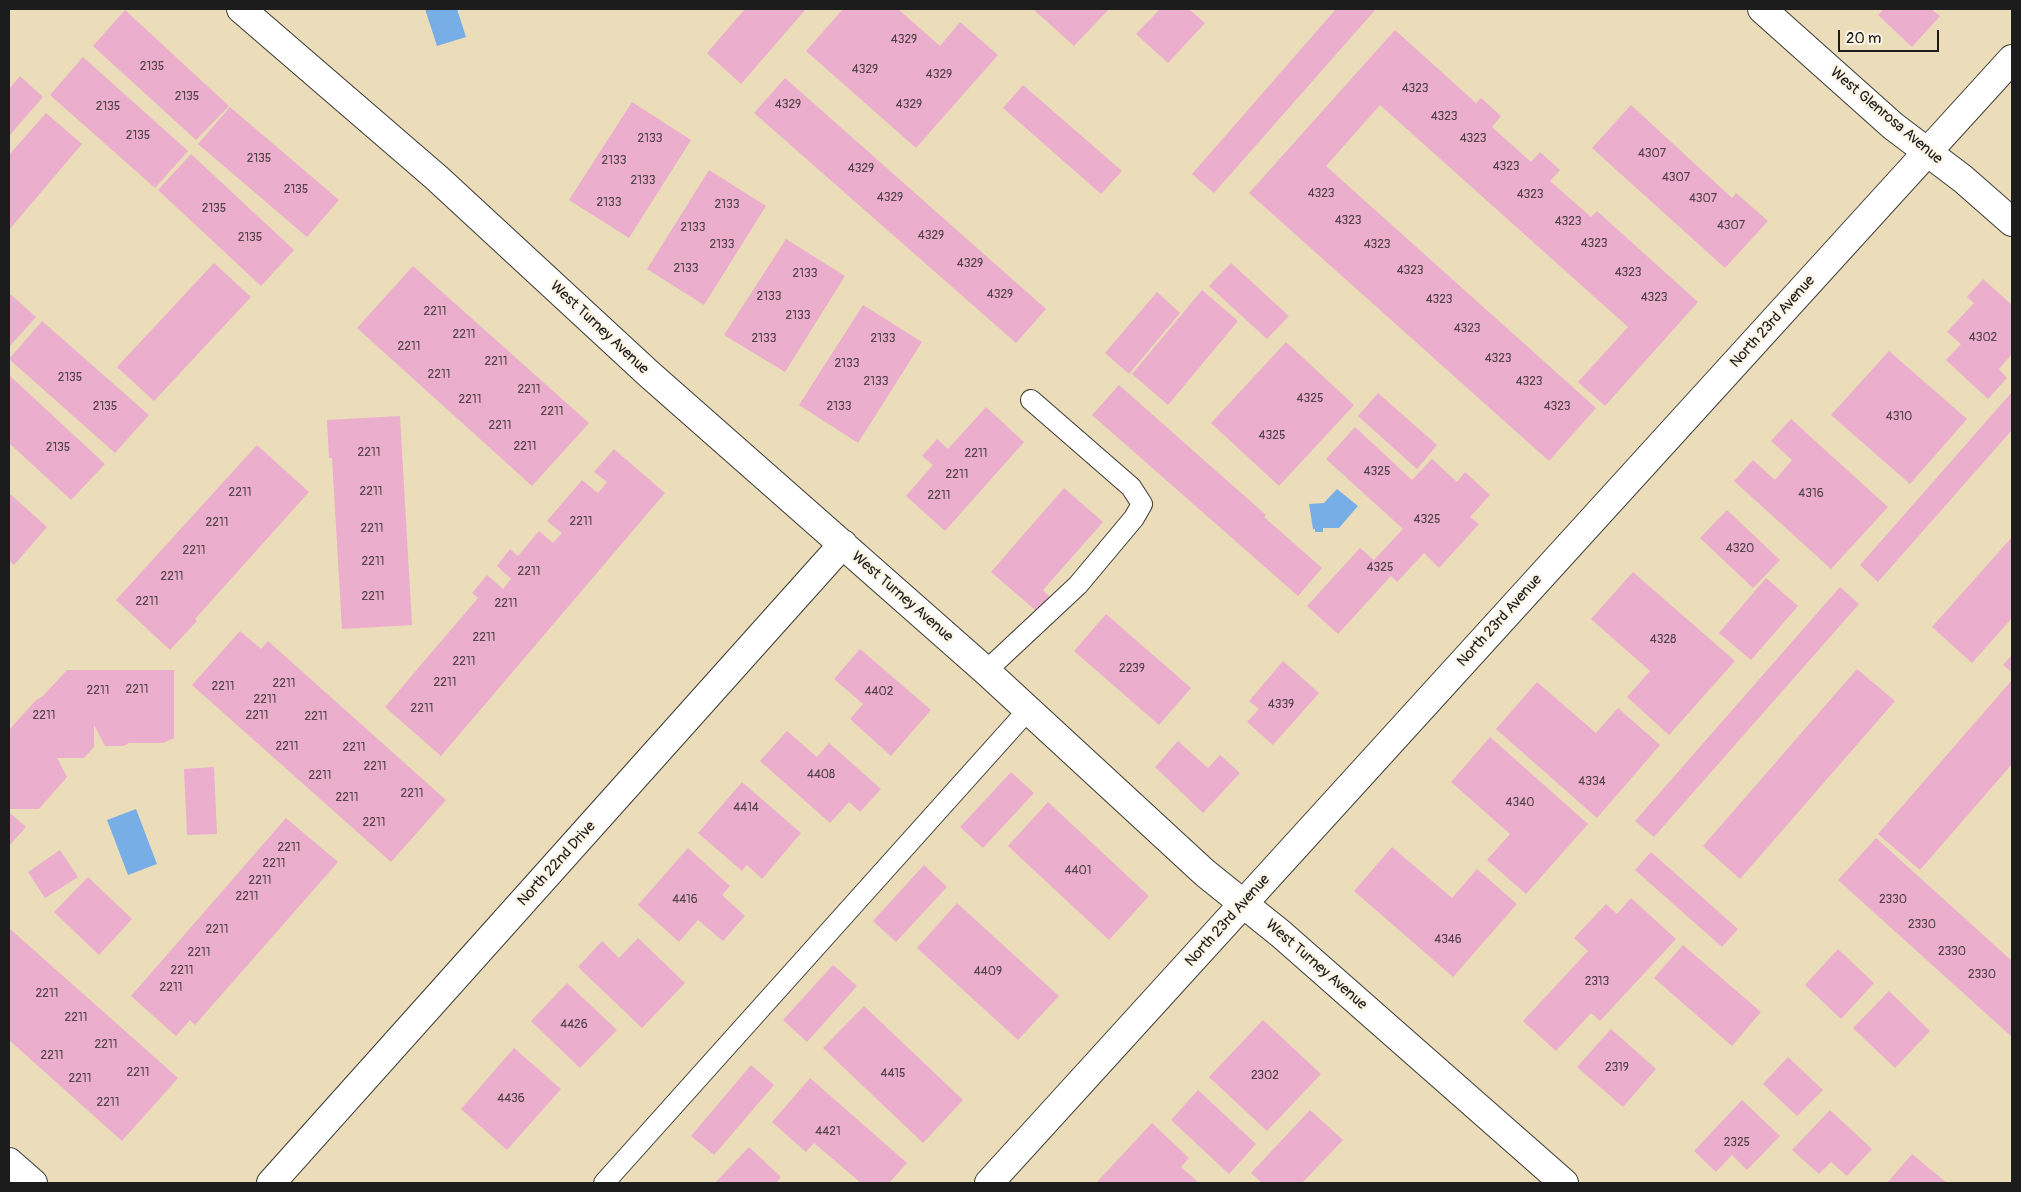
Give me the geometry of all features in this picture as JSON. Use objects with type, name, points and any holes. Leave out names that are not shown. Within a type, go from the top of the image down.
[{"type":"street","name":"West Turney Avenue","points":[[241,9],[437,178],[649,374],[986,671],[1205,872],[1244,903],[1564,1183]]},
{"type":"street","name":"West Glenrosa Avenue","points":[[1762,9],[1893,126],[1963,179],[2012,222]]},
{"type":"street","name":"North 23rd Avenue","points":[[989,1183],[2012,59]]},
{"type":"street","name":"North 22nd Drive","points":[[271,1183],[843,544]]},
{"type":"street","points":[[9,1162],[33,1183]]},
{"type":"lane","points":[[986,671],[1078,585],[1134,518],[1142,504],[1131,487],[1032,400]]},
{"type":"lane","points":[[604,1183],[1028,710]]},
{"type":"water","points":[[425,9],[457,9],[466,37],[437,46]]},
{"type":"water","points":[[1337,489],[1358,506],[1339,528],[1323,528],[1323,532],[1315,532],[1309,504],[1324,503]]},
{"type":"water","points":[[136,809],[157,864],[128,875],[107,820]]},
{"type":"building","points":[[745,9],[806,9],[741,84],[707,53]]},
{"type":"building","points":[[843,9],[898,9],[940,46],[960,22],[998,55],[916,148],[806,51]]},
{"type":"building","points":[[1033,9],[1109,9],[1074,46]]},
{"type":"building","points":[[1160,9],[1189,9],[1205,23],[1168,63],[1136,34]]},
{"type":"building","points":[[1336,9],[1376,9],[1214,193],[1192,174]]},
{"type":"building","points":[[1884,9],[1931,9],[1940,16],[1912,47],[1878,15]]},
{"type":"building","points":[[125,10],[229,106],[196,140],[93,46]]},
{"type":"building","points":[[1395,30],[1476,103],[1481,98],[1501,116],[1492,127],[1531,162],[1540,152],[1560,170],[1550,181],[1591,217],[1597,211],[1698,302],[1605,406],[1578,382],[1628,327],[1380,105],[1326,166],[1596,408],[1549,461],[1249,193]]},
{"type":"building","points":[[83,57],[188,151],[155,188],[50,95]]},
{"type":"building","points":[[20,76],[43,97],[9,136],[9,89]]},
{"type":"building","points":[[785,78],[1046,309],[1016,343],[754,113]]},
{"type":"building","points":[[1023,85],[1122,171],[1101,194],[1003,108]]},
{"type":"building","points":[[632,102],[691,140],[629,238],[569,200]]},
{"type":"building","points":[[1631,105],[1732,198],[1736,193],[1768,221],[1725,268],[1592,148]]},
{"type":"building","points":[[230,107],[339,200],[307,237],[198,144]]},
{"type":"building","points":[[46,113],[82,144],[9,230],[9,155]]},
{"type":"building","points":[[191,154],[294,250],[261,286],[158,190]]},
{"type":"building","points":[[709,170],[766,206],[704,305],[647,269]]},
{"type":"building","points":[[786,239],[845,276],[785,372],[724,335]]},
{"type":"building","points":[[214,263],[251,297],[154,401],[117,367]]},
{"type":"building","points":[[1231,263],[1289,316],[1267,339],[1209,286]]},
{"type":"building","points":[[413,266],[589,423],[532,486],[357,328]]},
{"type":"building","points":[[1983,279],[2012,305],[2012,354],[1999,369],[2007,378],[1988,399],[1946,360],[1961,344],[1947,332],[1974,303],[1967,297]]},
{"type":"building","points":[[1202,290],[1238,321],[1168,405],[1132,374]]},
{"type":"building","points":[[1157,292],[1180,313],[1129,374],[1105,353]]},
{"type":"building","points":[[9,293],[36,317],[9,347]]},
{"type":"building","points":[[863,305],[922,342],[858,443],[799,405]]},
{"type":"building","points":[[42,321],[149,415],[115,453],[9,359]]},
{"type":"building","points":[[1286,342],[1354,405],[1279,486],[1211,423]]},
{"type":"building","points":[[1889,351],[1967,419],[1910,484],[1831,415]]},
{"type":"building","points":[[9,375],[105,464],[71,500],[9,443]]},
{"type":"building","points":[[1119,385],[1266,515],[1264,517],[1322,568],[1298,596],[1092,415]]},
{"type":"building","points":[[2012,392],[2012,430],[1878,582],[1860,565]]},
{"type":"building","points":[[1378,393],[1437,445],[1417,469],[1358,416]]},
{"type":"building","points":[[986,407],[1024,442],[945,531],[906,496],[933,465],[922,456],[937,439],[948,449]]},
{"type":"building","points":[[400,416],[412,625],[342,629],[332,458],[329,458],[327,420]]},
{"type":"building","points":[[1791,419],[1888,507],[1831,569],[1734,481],[1753,460],[1775,480],[1792,460],[1771,441]]},
{"type":"building","points":[[1355,427],[1412,480],[1432,459],[1457,482],[1465,472],[1490,495],[1470,517],[1479,524],[1439,568],[1424,553],[1397,582],[1391,576],[1338,634],[1307,606],[1360,548],[1374,560],[1403,529],[1326,459]]},
{"type":"building","points":[[257,445],[309,492],[195,619],[197,621],[170,650],[116,600]]},
{"type":"building","points":[[614,449],[665,493],[441,756],[385,707],[478,598],[472,593],[487,575],[503,589],[511,579],[497,566],[510,549],[518,556],[539,531],[553,543],[562,533],[547,521],[582,480],[598,493],[607,482],[594,472]]},
{"type":"building","points":[[1064,488],[1103,522],[1043,590],[1054,601],[1041,615],[991,572]]},
{"type":"building","points":[[9,493],[47,527],[14,565],[9,560]]},
{"type":"building","points":[[1727,510],[1780,560],[1753,588],[1700,538]]},
{"type":"building","points":[[2012,537],[2012,618],[1972,663],[1932,627]]},
{"type":"building","points":[[1633,572],[1735,661],[1669,735],[1627,697],[1650,671],[1591,619]]},
{"type":"building","points":[[1766,578],[1798,606],[1751,660],[1719,633]]},
{"type":"building","points":[[1840,587],[1859,604],[1654,837],[1635,821]]},
{"type":"building","points":[[1106,614],[1191,688],[1159,725],[1074,651]]},
{"type":"building","points":[[240,631],[261,649],[268,641],[446,800],[391,862],[192,685]]},
{"type":"building","points":[[860,649],[931,710],[891,756],[850,719],[863,704],[834,679]]},
{"type":"building","points":[[2012,655],[2012,672],[2003,665]]},
{"type":"building","points":[[1283,661],[1319,693],[1273,745],[1247,722],[1259,709],[1249,701]]},
{"type":"building","points":[[1857,669],[1895,701],[1740,879],[1703,846]]},
{"type":"building","points":[[67,670],[174,670],[174,738],[163,743],[129,743],[124,746],[105,746],[94,725],[94,747],[84,758],[57,758],[67,777],[39,809],[9,809],[9,730]]},
{"type":"building","points":[[2012,680],[2012,764],[1920,870],[1878,834]]},
{"type":"building","points":[[1537,682],[1596,733],[1618,708],[1660,745],[1597,818],[1496,729]]},
{"type":"building","points":[[787,731],[817,757],[829,743],[881,789],[860,812],[849,802],[830,823],[760,761]]},
{"type":"building","points":[[1490,737],[1588,824],[1526,894],[1487,860],[1510,834],[1451,782]]},
{"type":"building","points":[[1178,741],[1208,768],[1220,755],[1240,773],[1203,813],[1155,767]]},
{"type":"building","points":[[214,767],[217,834],[187,835],[184,769]]},
{"type":"building","points":[[1011,772],[1034,793],[983,848],[960,827]]},
{"type":"building","points":[[742,782],[801,833],[762,879],[747,865],[742,871],[698,833]]},
{"type":"building","points":[[1048,802],[1149,896],[1109,940],[1008,846]]},
{"type":"building","points":[[9,812],[26,827],[9,846]]},
{"type":"building","points":[[286,818],[338,862],[195,1025],[190,1020],[176,1036],[131,996]]},
{"type":"building","points":[[1876,838],[2012,961],[2012,1037],[1838,880]]},
{"type":"building","points":[[1392,847],[1452,898],[1477,869],[1517,904],[1453,977],[1354,891]]},
{"type":"building","points":[[688,848],[730,886],[722,895],[745,916],[723,941],[698,920],[679,942],[638,905]]},
{"type":"building","points":[[60,850],[78,877],[45,898],[28,872]]},
{"type":"building","points":[[1651,852],[1738,929],[1722,947],[1635,870]]},
{"type":"building","points":[[924,865],[947,887],[896,942],[873,921]]},
{"type":"building","points":[[88,877],[132,919],[99,955],[54,912]]},
{"type":"building","points":[[1631,898],[1676,939],[1600,1021],[1591,1013],[1556,1051],[1523,1021],[1588,951],[1574,938],[1606,904],[1617,914]]},
{"type":"building","points":[[957,903],[1059,996],[1018,1040],[917,948]]},
{"type":"building","points":[[9,928],[178,1078],[122,1141],[9,1040]]},
{"type":"building","points":[[638,938],[685,983],[642,1028],[578,967],[602,941],[619,958]]},
{"type":"building","points":[[1683,945],[1761,1012],[1732,1046],[1654,978]]},
{"type":"building","points":[[1838,949],[1874,983],[1841,1019],[1805,985]]},
{"type":"building","points":[[833,965],[857,986],[807,1042],[783,1020]]},
{"type":"building","points":[[567,983],[617,1030],[580,1068],[531,1021]]},
{"type":"building","points":[[1889,991],[1930,1031],[1895,1068],[1853,1028]]},
{"type":"building","points":[[864,1006],[963,1100],[923,1143],[823,1048]]},
{"type":"building","points":[[1263,1020],[1321,1074],[1267,1131],[1209,1077]]},
{"type":"building","points":[[1611,1029],[1656,1069],[1623,1107],[1577,1067]]},
{"type":"building","points":[[514,1048],[561,1089],[507,1150],[461,1109]]},
{"type":"building","points":[[1788,1057],[1823,1090],[1797,1116],[1763,1084]]},
{"type":"building","points":[[751,1065],[774,1085],[714,1155],[691,1136]]},
{"type":"building","points":[[810,1078],[907,1163],[889,1183],[861,1183],[814,1143],[806,1152],[772,1122]]},
{"type":"building","points":[[1198,1090],[1256,1144],[1229,1174],[1171,1120]]},
{"type":"building","points":[[1742,1100],[1780,1136],[1747,1170],[1732,1155],[1716,1172],[1694,1151]]},
{"type":"building","points":[[1310,1110],[1343,1140],[1302,1183],[1262,1183],[1251,1173]]},
{"type":"building","points":[[1830,1110],[1872,1149],[1847,1176],[1831,1162],[1819,1174],[1792,1150]]},
{"type":"building","points":[[1152,1123],[1189,1158],[1181,1167],[1199,1183],[1096,1183]]},
{"type":"building","points":[[749,1147],[781,1177],[776,1183],[715,1183]]},
{"type":"building","points":[[1912,1154],[1947,1183],[1887,1183]]}]
